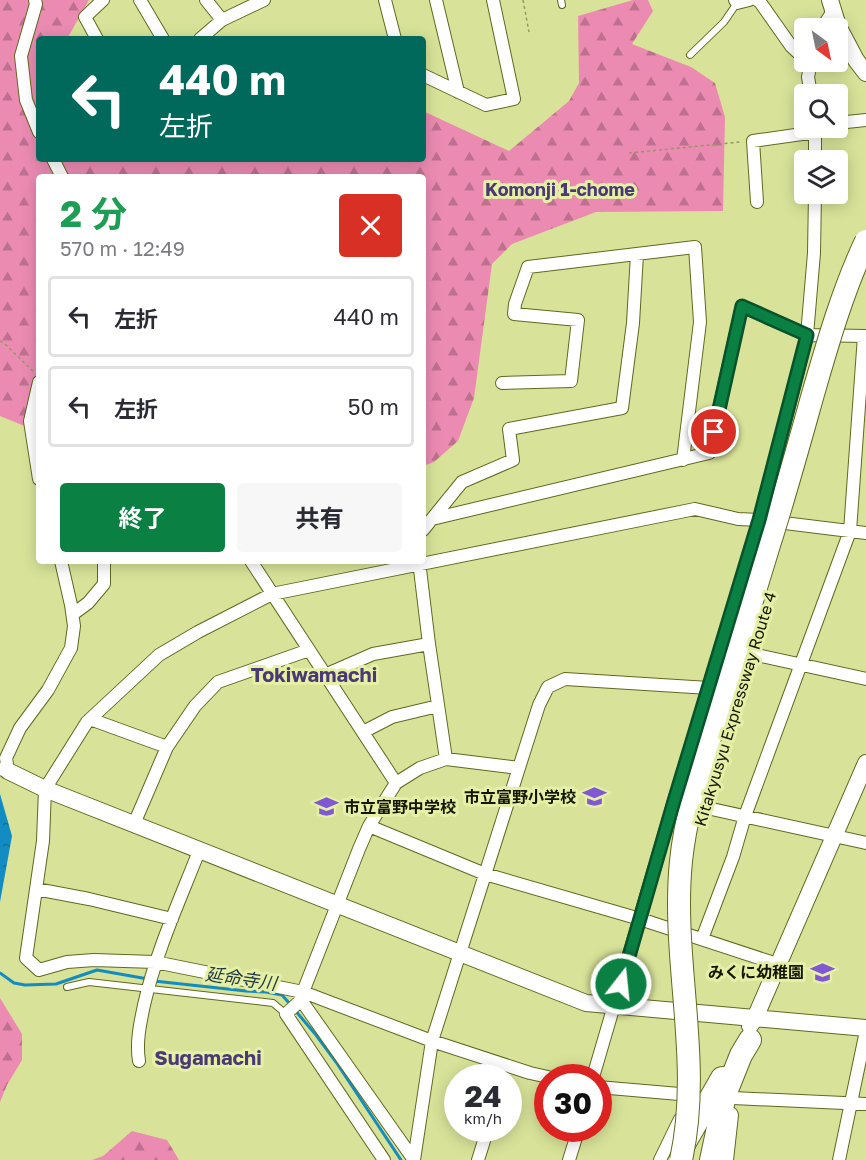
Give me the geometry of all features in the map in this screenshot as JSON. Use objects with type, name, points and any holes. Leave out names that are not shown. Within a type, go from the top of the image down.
[{"type":"highway","name":"Kitakyusyu Expressway Route 4","points":[[681,1160],[687,1126],[689,1093],[688,1028],[679,919],[684,837],[695,788],[780,511],[833,324],[866,241]]},
{"type":"highway","name":"Kitakyusyu Expressway Route 4","points":[[711,1158],[700,1125],[702,1064],[691,918],[693,867],[699,826],[767,602],[846,327],[866,271]]},
{"type":"highway","points":[[711,1158],[741,1055],[752,1029]]},
{"type":"highway","points":[[674,1160],[727,1070]]},
{"type":"street","points":[[35,0],[36,4],[21,56],[26,100],[36,125]]},
{"type":"street","points":[[95,36],[85,17],[103,0]]},
{"type":"street","points":[[140,0],[161,36]]},
{"type":"street","points":[[206,0],[222,20]]},
{"type":"street","points":[[203,36],[222,20],[264,0]]},
{"type":"street","points":[[385,0],[394,36]]},
{"type":"street","points":[[436,0],[458,92]]},
{"type":"street","points":[[426,76],[486,105],[514,99],[493,0]]},
{"type":"street","points":[[757,0],[794,49]]},
{"type":"street","points":[[832,5],[838,26],[856,60],[866,73]]},
{"type":"street","points":[[848,122],[866,120]]},
{"type":"street","points":[[757,202],[753,141],[794,134]]},
{"type":"street","points":[[598,1064],[759,520],[807,335],[814,253],[815,204]]},
{"type":"street","points":[[502,383],[571,381],[578,320],[513,314],[528,267],[695,247],[700,322],[683,460]]},
{"type":"street","points":[[426,526],[462,482],[513,460],[508,429],[622,408],[633,323],[637,254]]},
{"type":"street","points":[[432,519],[709,453],[742,306],[807,335],[865,336],[850,531],[702,939]]},
{"type":"street","points":[[36,395],[30,421],[36,460]]},
{"type":"street","points":[[426,562],[695,509],[738,519],[866,533]]},
{"type":"street","points":[[62,564],[73,614],[71,648],[48,690],[20,728],[6,758],[4,770],[45,789],[199,851],[586,1003],[694,1012],[752,1029],[866,1030],[839,1160]]},
{"type":"street","points":[[73,614],[88,603],[104,584],[104,564]]},
{"type":"street","points":[[252,564],[396,783]]},
{"type":"street","points":[[414,564],[272,594],[159,655],[90,719],[45,789],[42,841],[26,958],[39,970],[67,962],[94,960],[156,962],[302,996],[432,1041],[488,1064]]},
{"type":"street","points":[[419,564],[446,759]]},
{"type":"street","points":[[325,675],[373,654],[429,644]]},
{"type":"street","points":[[721,647],[866,679]]},
{"type":"street","points":[[134,824],[167,747],[195,706],[218,682],[309,650]]},
{"type":"street","points":[[414,1160],[432,1041],[539,705],[548,687],[565,679],[709,688]]},
{"type":"street","points":[[363,732],[392,717],[438,706]]},
{"type":"street","points":[[90,719],[167,747]]},
{"type":"street","points":[[384,1160],[286,1014],[302,996],[336,904],[369,826],[396,783],[420,768],[446,759],[519,768]]},
{"type":"street","points":[[711,1158],[729,1123],[727,1070],[744,1036],[752,1029],[777,964],[866,763]]},
{"type":"street","points":[[674,801],[866,843]]},
{"type":"street","points":[[369,826],[485,874],[640,919],[777,964]]},
{"type":"street","points":[[139,1061],[140,1028],[148,988],[199,851]]},
{"type":"street","points":[[36,889],[172,919]]},
{"type":"street","points":[[302,996],[414,1160]]},
{"type":"street","points":[[660,1160],[691,1095],[695,1080],[694,1012]]},
{"type":"street","points":[[612,1088],[691,1095]]},
{"type":"street","points":[[729,1096],[866,1104]]},
{"type":"street","points":[[478,1160],[484,1142]]},
{"type":"street","points":[[569,1160],[575,1142]]},
{"type":"lane","points":[[690,55],[724,22],[740,1]]},
{"type":"lane","points":[[67,987],[89,982],[273,1003],[286,1014]]},
{"type":"path","points":[[524,0],[529,32]]},
{"type":"path","points":[[629,153],[753,141]]},
{"type":"path","points":[[0,341],[4,342],[36,374]]},
{"type":"green space","points":[[0,0],[89,0],[69,36],[36,36],[36,162],[426,162],[426,112],[509,151],[569,101],[579,83],[578,16],[633,0],[648,0],[653,11],[632,44],[691,67],[715,83],[725,117],[723,211],[596,212],[512,244],[492,264],[474,398],[458,441],[434,462],[426,465],[426,174],[36,174],[36,431],[0,416]]},
{"type":"green space","points":[[0,998],[22,1034],[22,1060],[0,1102]]},
{"type":"green space","points":[[132,1131],[167,1140],[179,1160],[92,1160],[103,1156]]},
{"type":"water","points":[[0,794],[12,836],[0,902]]},
{"type":"waterway","name":"延命寺川","points":[[0,973],[14,983],[25,985],[56,984],[97,970],[148,979]]},
{"type":"waterway","name":"延命寺川","points":[[154,981],[266,992],[282,995],[290,1004]]},
{"type":"waterway","name":"延命寺川","points":[[294,1009],[336,1062],[401,1160]]},
{"type":"place","name":"市立富野小学校","points":[[594,797]]},
{"type":"place","name":"市立富野中学校","points":[[326,807]]},
{"type":"place","name":"みくに幼稚園","points":[[822,972]]},
{"type":"district","name":"Komonji 1-chome","points":[[560,189]]},
{"type":"district","name":"Tokiwamachi","points":[[314,674]]},
{"type":"district","name":"Sugamachi","points":[[208,1057]]},
{"type":"route","points":[[621,984],[759,520],[807,335],[742,306],[714,432]]}]
